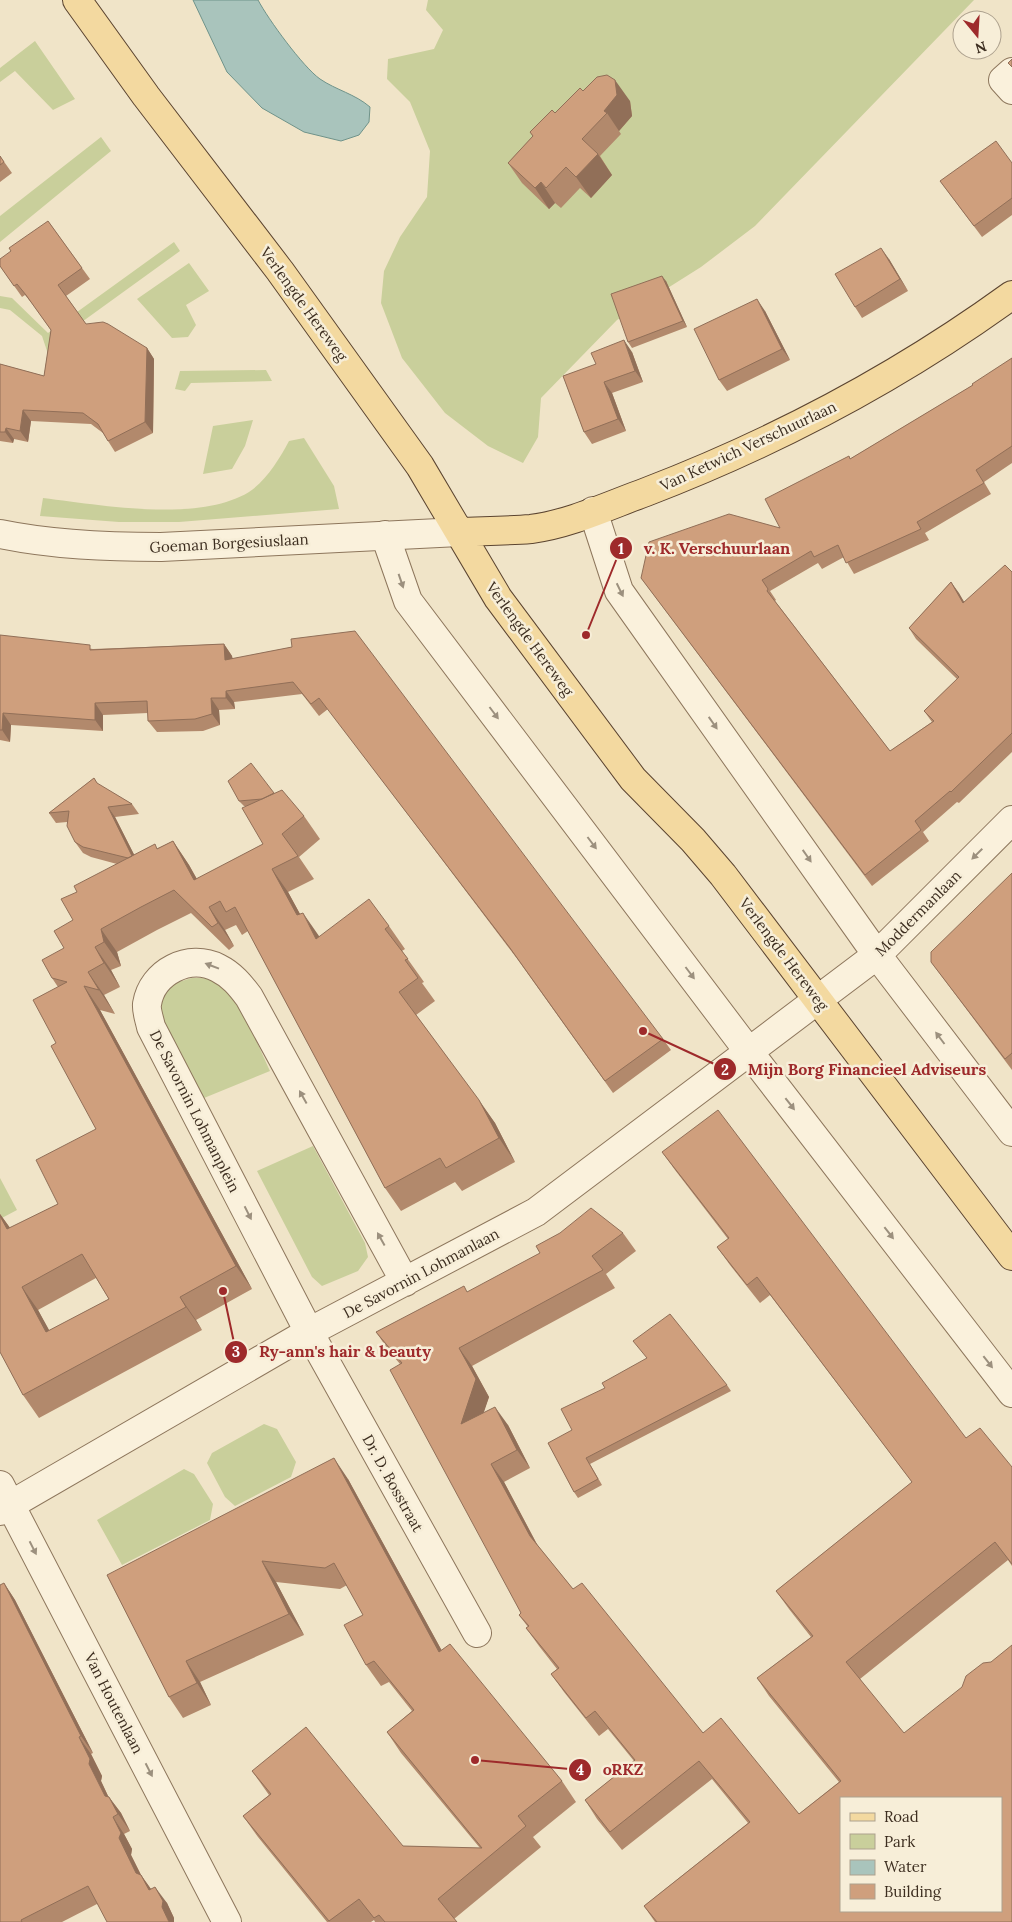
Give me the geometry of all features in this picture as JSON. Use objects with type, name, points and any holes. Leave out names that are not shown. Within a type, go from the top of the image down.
[{"type":"main road","name":"Verlengde Hereweg","points":[[77,0],[146,96],[347,362],[420,466],[498,598],[633,778],[693,840],[723,875],[1012,1256]]},
{"type":"main road","name":"Van Ketwich Verschuurlaan","points":[[459,532],[532,528],[593,511],[692,474],[811,419],[897,372],[964,330],[1012,295]]},
{"type":"street","points":[[1012,72],[1003,80],[1012,90]]},
{"type":"street","points":[[593,511],[620,591],[877,955],[1012,1132]]},
{"type":"street","name":"Goeman Borgesiuslaan","points":[[0,534],[32,540],[112,547],[161,547],[459,532]]},
{"type":"street","points":[[385,536],[408,601],[749,1052],[1012,1393]]},
{"type":"street","name":"Moddermanlaan","points":[[818,999],[877,955],[1012,820]]},
{"type":"street","name":"De Savornin Lohmanplein","points":[[309,1332],[151,1027],[146,1006],[153,988],[164,972],[186,964],[204,963],[218,968],[234,978],[249,997],[405,1282]]},
{"type":"street","name":"De Savornin Lohmanlaan","points":[[4,1500],[309,1332],[536,1212],[818,999]]},
{"type":"street","name":"Dr. D. Bosstraat","points":[[309,1332],[477,1633]]},
{"type":"street","name":"Van Houtenlaan","points":[[4,1500],[228,1922]]},
{"type":"green space","points":[[428,0],[974,0],[964,10],[952,10],[952,23],[755,226],[701,267],[617,320],[541,398],[538,437],[523,463],[488,446],[445,413],[402,358],[381,303],[384,271],[400,237],[427,197],[430,151],[410,102],[387,79],[388,59],[434,49],[443,30],[426,10]]},
{"type":"green space","points":[[35,41],[75,99],[53,110],[15,71],[0,82],[0,68]]},
{"type":"green space","points":[[101,137],[111,151],[0,242],[0,216]]},
{"type":"green space","points":[[174,242],[180,251],[68,332],[48,354],[42,336],[10,310],[0,308],[0,296],[12,298],[48,333]]},
{"type":"green space","points":[[189,263],[209,291],[186,305],[196,325],[188,337],[172,338],[137,299]]},
{"type":"green space","points":[[266,370],[272,381],[191,383],[185,391],[175,389],[180,371]]},
{"type":"green space","points":[[253,420],[245,446],[232,469],[203,474],[213,426]]},
{"type":"green space","points":[[304,438],[334,486],[339,509],[179,522],[119,522],[40,516],[43,498],[149,509],[203,507],[228,501],[249,492],[261,482],[277,462],[289,441]]},
{"type":"green space","points":[[192,978],[204,978],[215,981],[229,992],[249,1025],[270,1071],[204,1098],[159,1015],[162,997],[175,983]]},
{"type":"green space","points":[[313,1146],[365,1243],[368,1257],[358,1271],[322,1286],[312,1277],[257,1171]]},
{"type":"green space","points":[[0,1178],[17,1210],[0,1219]]},
{"type":"green space","points":[[264,1424],[277,1429],[296,1462],[291,1477],[235,1506],[225,1497],[207,1463],[212,1453]]},
{"type":"green space","points":[[184,1469],[194,1474],[213,1504],[210,1520],[122,1565],[97,1520]]},
{"type":"water","points":[[193,0],[258,0],[286,42],[313,73],[326,83],[370,107],[369,122],[359,135],[341,141],[304,132],[262,108],[227,72]]},
{"type":"building","points":[[1012,59],[1012,67],[1008,63]]},
{"type":"building","points":[[607,75],[615,80],[617,95],[604,111],[607,113],[582,139],[598,154],[576,177],[566,167],[546,188],[541,182],[535,188],[508,163],[533,136],[530,132],[552,110],[555,113],[580,88],[583,91],[597,77]]},
{"type":"building","points":[[996,141],[1012,163],[1012,198],[974,226],[940,181]]},
{"type":"building","points":[[0,156],[4,162],[0,165]]},
{"type":"building","points":[[48,221],[82,268],[58,285],[86,324],[103,322],[147,348],[145,422],[108,441],[98,424],[83,413],[23,410],[20,431],[6,428],[5,432],[0,432],[0,364],[44,376],[51,330],[17,284],[14,286],[0,266],[0,259],[11,251],[9,248]]},
{"type":"building","points":[[881,248],[900,279],[855,307],[835,274]]},
{"type":"building","points":[[662,276],[683,321],[628,342],[611,294]]},
{"type":"building","points":[[757,299],[782,349],[719,380],[694,329]]},
{"type":"building","points":[[624,340],[635,371],[604,382],[618,419],[584,432],[563,376],[596,364],[591,353]]},
{"type":"building","points":[[1012,358],[1012,446],[976,470],[984,483],[917,522],[921,529],[846,563],[838,545],[814,557],[811,551],[762,580],[768,589],[767,591],[890,751],[934,721],[924,711],[959,677],[909,628],[951,582],[963,603],[1005,565],[1012,572],[1012,733],[951,792],[915,821],[921,830],[865,875],[641,578],[649,542],[729,514],[780,528],[765,499],[849,456],[850,459],[973,385]]},
{"type":"building","points":[[355,631],[663,1039],[605,1081],[510,948],[319,698],[311,704],[293,682],[226,691],[226,698],[211,698],[212,714],[195,719],[148,721],[147,701],[95,703],[95,720],[3,713],[2,730],[0,730],[0,635],[90,645],[90,650],[224,644],[225,660],[292,647],[291,639]]},
{"type":"building","points":[[251,763],[274,793],[262,799],[239,801],[228,781]]},
{"type":"building","points":[[94,778],[97,783],[132,804],[108,807],[132,856],[128,858],[83,847],[75,842],[67,826],[69,811],[49,813]]},
{"type":"building","points":[[282,790],[304,816],[282,834],[298,856],[272,869],[297,915],[303,913],[316,939],[369,899],[389,926],[385,929],[408,959],[405,960],[418,978],[399,992],[479,1100],[499,1138],[446,1168],[440,1158],[385,1188],[235,907],[226,912],[220,901],[209,907],[218,923],[212,927],[174,890],[141,907],[101,929],[104,942],[95,947],[104,963],[88,972],[99,990],[84,986],[236,1266],[180,1297],[186,1307],[23,1395],[0,1352],[0,1216],[7,1229],[58,1204],[36,1160],[96,1129],[51,1046],[56,1043],[33,1000],[67,982],[52,978],[42,960],[64,948],[54,931],[73,920],[61,899],[77,892],[74,886],[155,844],[157,849],[173,841],[194,880],[263,844],[242,808]],"holes":[[[82,1254],[109,1299],[46,1332],[22,1287]]]},
{"type":"building","points":[[1012,873],[1012,1053],[1005,1059],[931,962],[931,952]]},
{"type":"building","points":[[718,1110],[966,1438],[980,1428],[1012,1467],[1012,1564],[995,1542],[846,1662],[904,1733],[962,1687],[966,1676],[983,1663],[991,1662],[1012,1645],[1012,1922],[657,1922],[644,1906],[750,1822],[699,1761],[610,1832],[585,1800],[635,1760],[595,1711],[586,1718],[551,1674],[559,1668],[526,1628],[529,1626],[519,1615],[521,1613],[390,1370],[402,1363],[376,1332],[464,1286],[467,1292],[540,1253],[536,1246],[560,1233],[591,1208],[623,1233],[592,1256],[603,1270],[459,1348],[476,1379],[461,1424],[495,1407],[517,1450],[491,1464],[530,1536],[573,1589],[582,1583],[703,1733],[721,1718],[799,1814],[841,1781],[757,1678],[813,1636],[776,1591],[912,1482],[757,1277],[747,1285],[717,1247],[729,1238],[662,1152]]},
{"type":"building","points":[[670,1314],[727,1385],[586,1458],[598,1479],[574,1492],[548,1443],[572,1430],[561,1409],[605,1388],[602,1383],[647,1358],[633,1341]]},
{"type":"building","points":[[334,1458],[439,1652],[450,1644],[562,1781],[518,1816],[526,1826],[438,1899],[457,1922],[385,1922],[379,1915],[374,1918],[359,1899],[329,1921],[243,1816],[271,1794],[252,1771],[306,1727],[403,1846],[482,1848],[387,1732],[414,1710],[374,1661],[366,1665],[344,1625],[363,1615],[334,1563],[325,1568],[262,1561],[289,1614],[186,1661],[197,1683],[169,1697],[107,1575]]},
{"type":"building","points":[[4,1583],[81,1736],[79,1737],[90,1759],[89,1764],[105,1796],[109,1797],[118,1814],[113,1817],[121,1833],[119,1838],[136,1873],[141,1875],[149,1890],[155,1887],[163,1901],[162,1907],[169,1922],[107,1922],[88,1886],[21,1920],[22,1922],[0,1922],[0,1585]]},
{"type":"place","name":"v. K. Verschuurlaan","points":[[586,635]]},
{"type":"place","name":"Mijn Borg Financieel Adviseurs","points":[[643,1031]]},
{"type":"place","name":"Ry-ann's hair & beauty","points":[[223,1291]]},
{"type":"place","name":"oRKZ","points":[[475,1760]]}]
